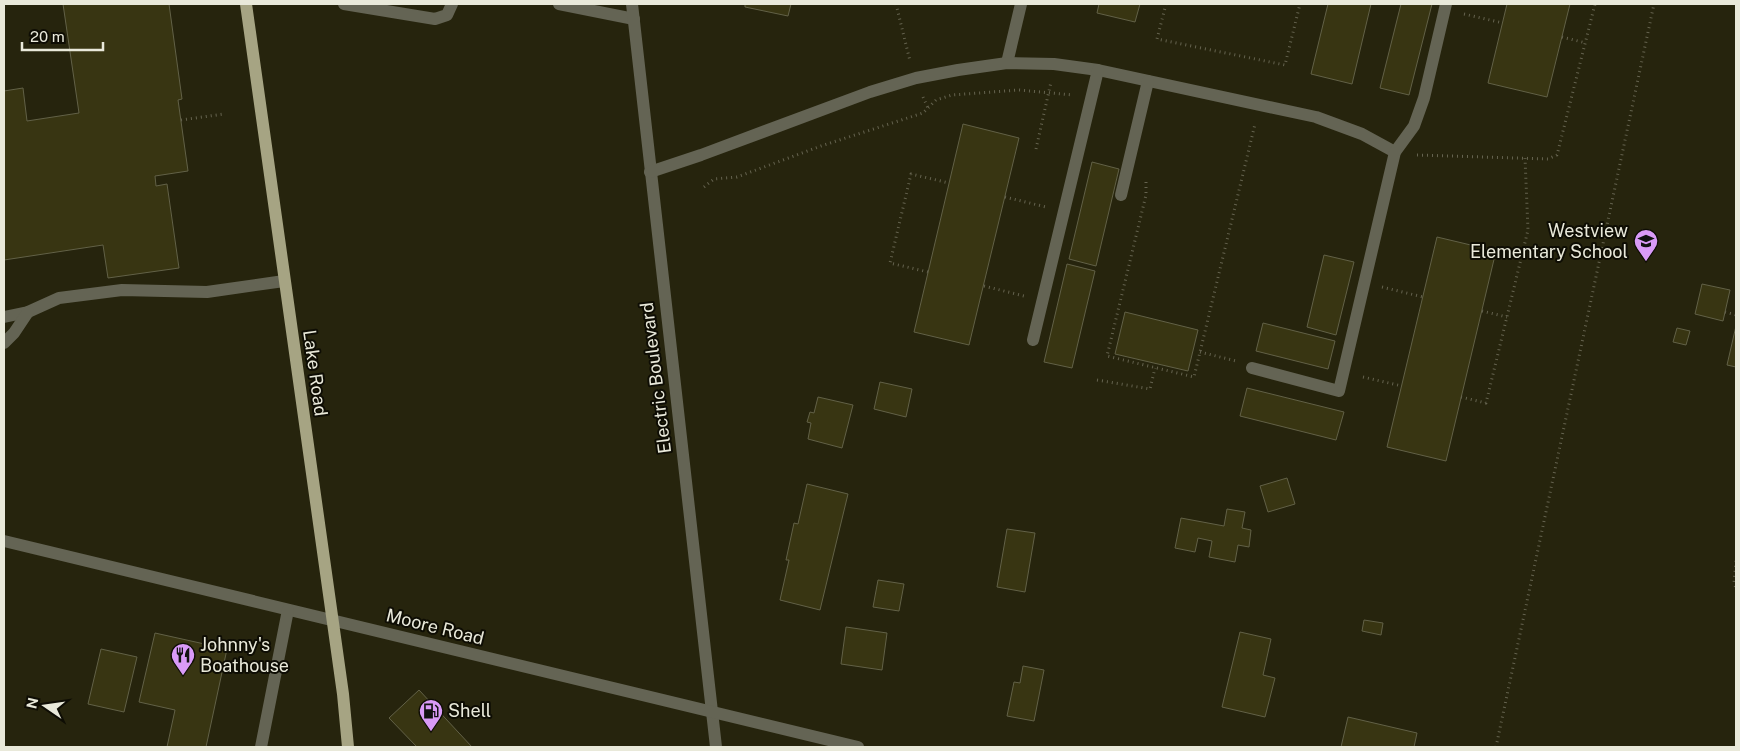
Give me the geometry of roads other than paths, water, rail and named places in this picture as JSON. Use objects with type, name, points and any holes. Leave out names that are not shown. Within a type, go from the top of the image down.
[{"type":"main road","name":"Lake Road","points":[[246,4],[343,694],[348,747]]},
{"type":"street","points":[[344,4],[434,19],[447,15],[452,4]]},
{"type":"street","points":[[559,4],[634,19]]},
{"type":"street","name":"Electric Boulevard","points":[[632,4],[716,747]]},
{"type":"street","points":[[1007,63],[1021,4]]},
{"type":"street","points":[[1252,368],[1339,391],[1395,152],[1414,126],[1424,98],[1445,6]]},
{"type":"street","points":[[650,172],[870,92],[916,78],[1007,63],[1054,64],[1098,70],[1316,117],[1362,134],[1395,152]]},
{"type":"street","points":[[1033,340],[1098,70]]},
{"type":"street","points":[[1122,195],[1148,81]]},
{"type":"street","points":[[4,317],[28,312],[59,298],[122,290],[207,292],[284,281]]},
{"type":"street","points":[[4,343],[14,333],[28,312]]},
{"type":"street","name":"Moore Road","points":[[4,541],[858,747]]},
{"type":"street","points":[[261,747],[288,610]]},
{"type":"place","name":"Westview Elementary School","points":[[1646,262]]},
{"type":"place","name":"Johnny's Boathouse","points":[[183,676]]},
{"type":"place","name":"Shell","points":[[431,732]]}]
